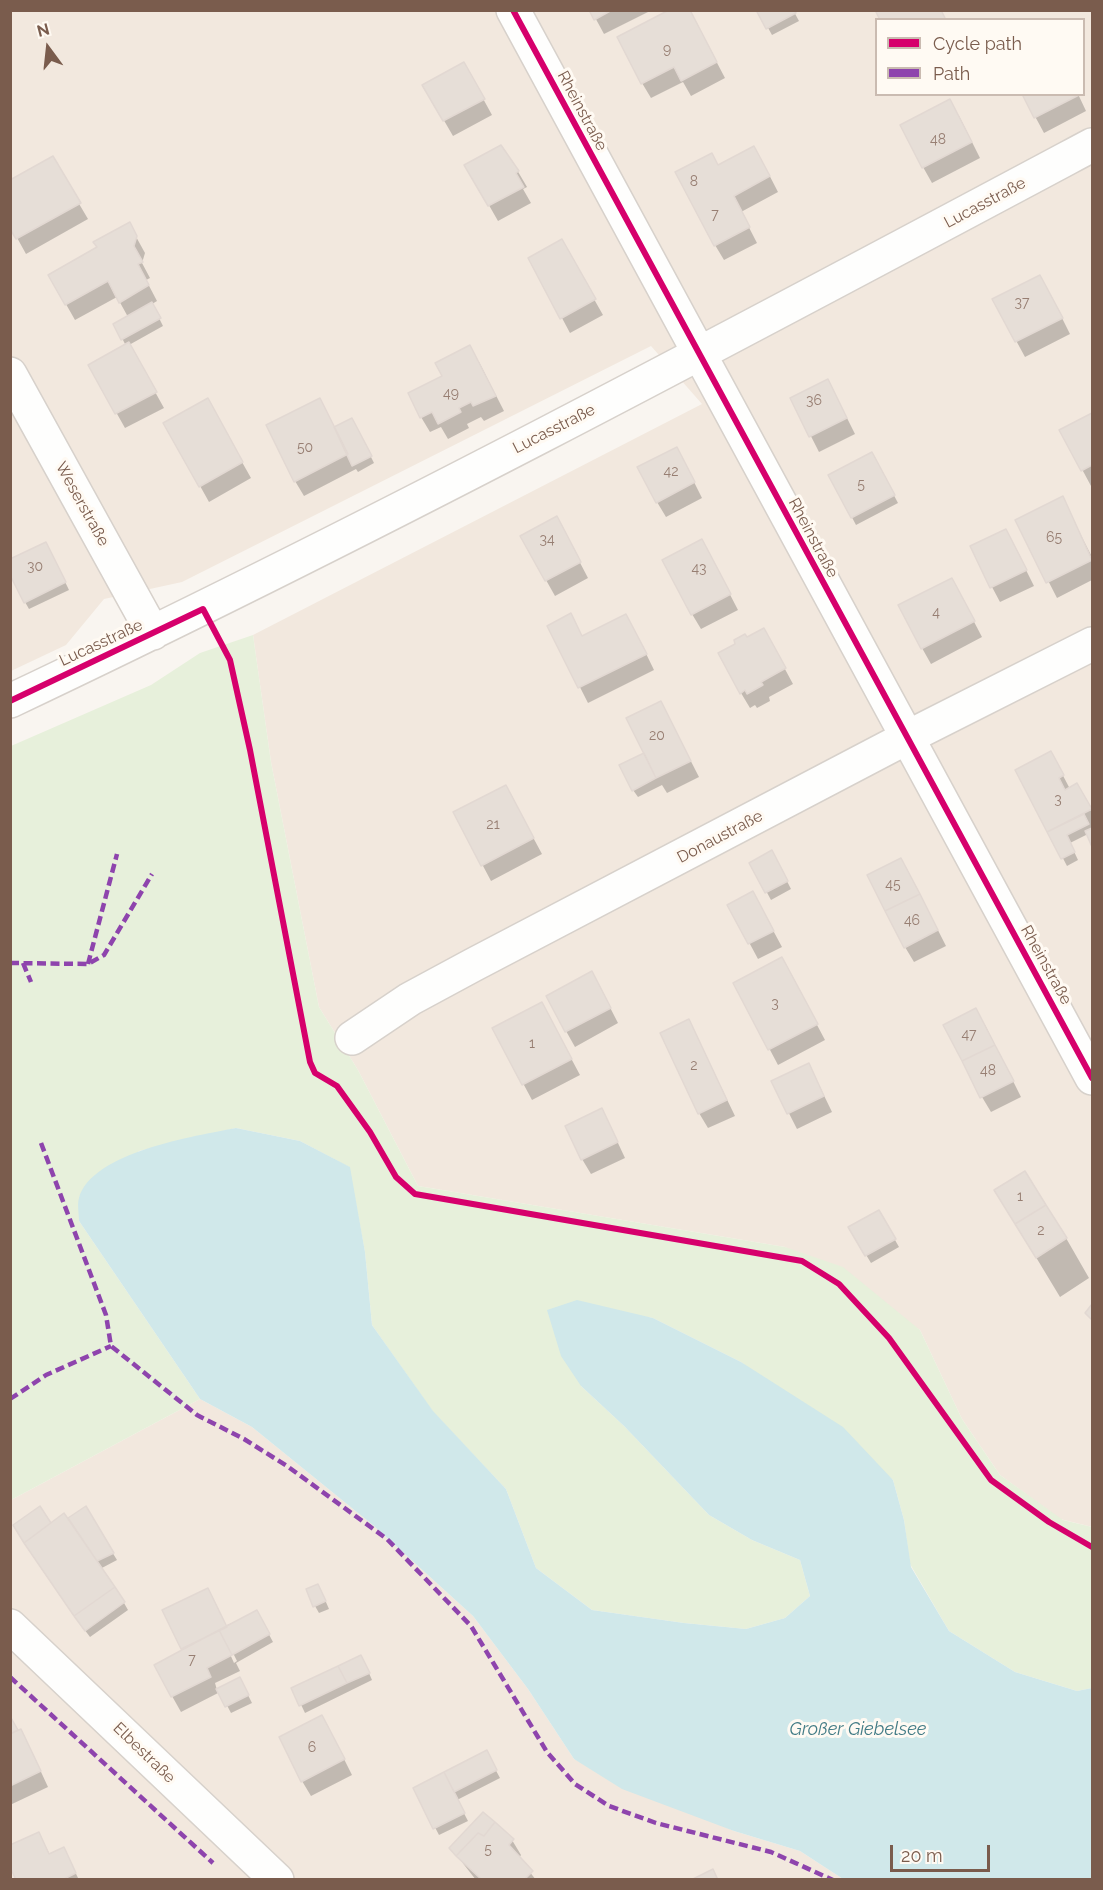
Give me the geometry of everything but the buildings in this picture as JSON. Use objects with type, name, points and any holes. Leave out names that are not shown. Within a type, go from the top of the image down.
[{"type":"street","name":"Rheinstraße","points":[[513,10],[1092,1078]]},
{"type":"street","name":"Lucasstraße","points":[[10,701],[153,633],[699,355],[1092,145]]},
{"type":"street","name":"Weserstraße","points":[[10,374],[153,633]]},
{"type":"street","name":"Donaustraße","points":[[352,1038],[410,999],[473,965],[906,738],[1092,644]]},
{"type":"street","name":"Elbestraße","points":[[10,1626],[277,1880]]},
{"type":"shaded area","points":[[10,11],[1092,11],[1092,1527],[1060,1519],[1000,1475],[962,1419],[920,1330],[785,1247],[418,1186],[358,1070],[319,1007],[271,762],[253,635],[702,404],[651,346],[182,582],[104,599],[66,645],[11,671]]},
{"type":"shaded area","points":[[200,1399],[252,1427],[374,1526],[473,1616],[528,1689],[574,1759],[734,1831],[800,1851],[843,1879],[11,1880],[11,1500]]},
{"type":"green space","points":[[253,635],[271,762],[319,1007],[358,1070],[418,1186],[785,1247],[843,1267],[920,1330],[962,1419],[1000,1475],[1063,1520],[1092,1527],[1092,1688],[1077,1691],[1015,1672],[949,1631],[910,1564],[904,1520],[893,1480],[741,1362],[653,1318],[618,1312],[581,1386],[624,1426],[709,1515],[752,1540],[800,1560],[810,1596],[785,1618],[746,1629],[592,1610],[536,1568],[506,1489],[433,1412],[372,1325],[365,1252],[349,1167],[300,1141],[236,1128],[139,1151],[79,1221],[200,1399],[11,1500],[11,746],[151,685],[200,653]]},
{"type":"water","name":"Großer Giebelsee","points":[[236,1128],[300,1141],[350,1167],[365,1252],[372,1325],[433,1411],[506,1489],[536,1568],[592,1610],[746,1629],[785,1618],[810,1596],[800,1560],[752,1540],[709,1515],[624,1426],[581,1386],[561,1356],[547,1310],[577,1300],[653,1318],[741,1362],[843,1427],[893,1480],[904,1520],[911,1567],[949,1631],[1015,1672],[1077,1691],[1092,1688],[1092,1879],[843,1879],[800,1851],[734,1831],[622,1789],[574,1759],[528,1689],[473,1616],[374,1526],[252,1427],[200,1399],[79,1221],[79,1198],[88,1182],[103,1169],[147,1149]]},
{"type":"marked path","points":[[88,964],[117,854]]},
{"type":"marked path","points":[[10,963],[88,964],[104,955],[152,874]]},
{"type":"marked path","points":[[23,963],[31,982]]},
{"type":"marked path","points":[[41,1143],[106,1315],[111,1346],[197,1415],[244,1439],[287,1466],[387,1539],[471,1626],[547,1752],[575,1784],[609,1806],[656,1823],[771,1852],[833,1880]]},
{"type":"marked path","points":[[10,1399],[46,1375],[111,1346]]},
{"type":"marked path","points":[[10,1677],[213,1863]]},
{"type":"cycle path","points":[[513,10],[1092,1078]]},
{"type":"cycle path","points":[[10,701],[203,609],[230,660],[250,750],[310,1062],[315,1073],[337,1086],[370,1132],[396,1177],[415,1194],[802,1261],[839,1284],[889,1338],[991,1480],[1049,1522],[1092,1547]]}]
